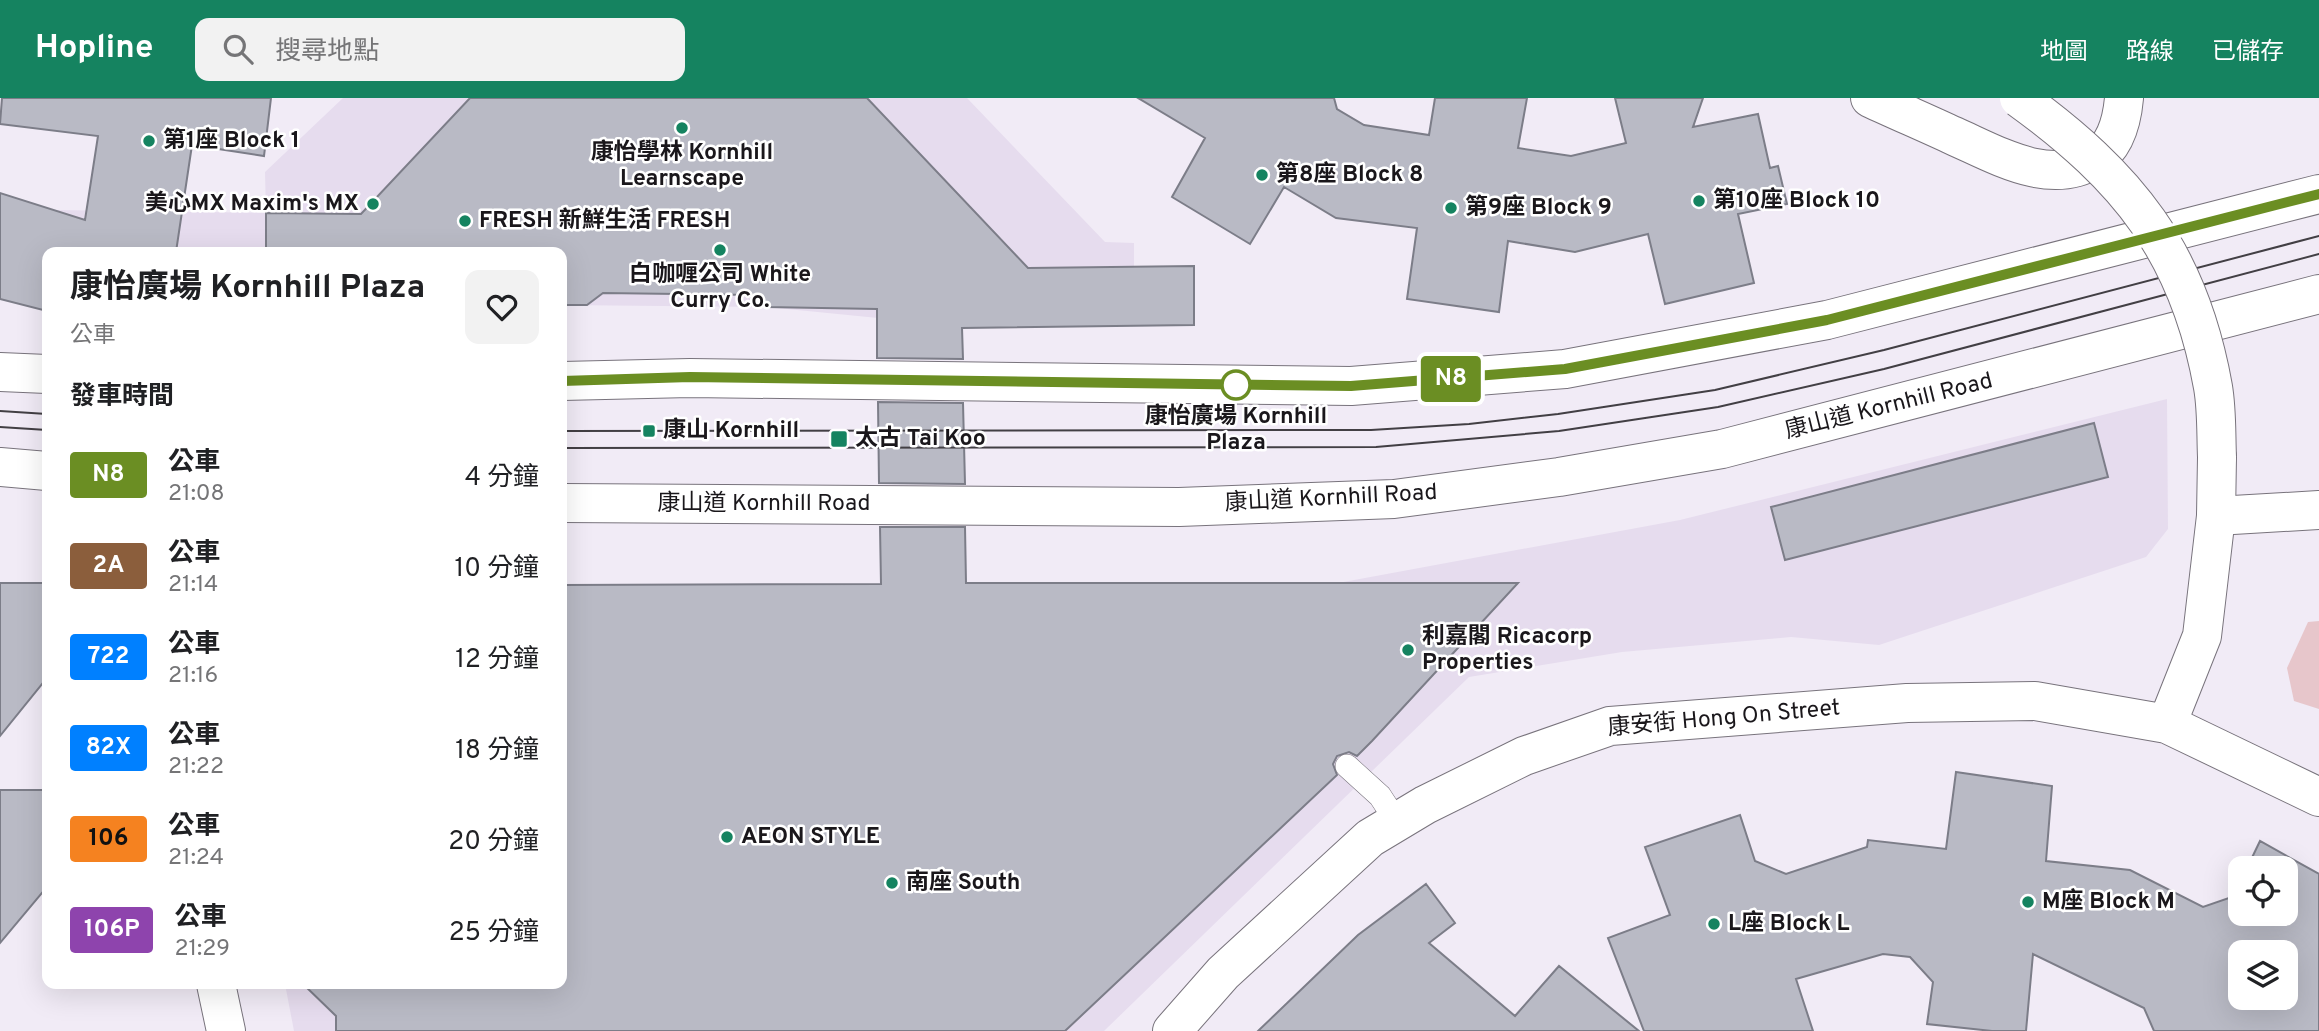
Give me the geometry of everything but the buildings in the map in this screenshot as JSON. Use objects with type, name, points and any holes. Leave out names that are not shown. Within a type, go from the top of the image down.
[{"type":"main road","points":[[1870,98],[2015,161],[2048,171],[2067,171],[2082,167],[2102,155],[2115,136],[2123,115],[2124,98]]},
{"type":"main road","points":[[2020,98],[2065,131],[2110,173],[2149,220],[2176,266],[2197,316],[2213,390],[2217,457],[2216,516],[2202,636],[2167,724]]},
{"type":"main road","points":[[567,381],[690,377],[1351,386],[1565,369],[1827,320],[2319,194]]},
{"type":"main road","name":"康山道 Kornhill Road","points":[[567,503],[1179,507],[1394,499],[1559,477],[1722,449],[2319,294]]},
{"type":"main road","points":[[1,371],[42,374]]},
{"type":"main road","points":[[0,467],[42,471]]},
{"type":"main road","points":[[2216,516],[2319,510]]},
{"type":"main road","name":"康安街 Hong On Street","points":[[1172,1031],[1223,973],[1370,838],[1425,805],[1524,756],[1610,726],[1907,703],[2035,701],[2167,724],[2319,797]]},
{"type":"main road","points":[[217,989],[226,1031]]},
{"type":"lane","points":[[1347,765],[1380,796],[1397,822]]},
{"type":"shaded area","points":[[343,98],[967,98],[1105,242],[1134,243],[1134,266],[1194,266],[1194,325],[979,328],[767,307],[567,305],[567,247],[42,247],[42,310],[0,299],[0,193],[54,210],[266,213],[265,172]]},
{"type":"shaded area","name":"南座 South","points":[[2167,399],[2168,529],[2146,557],[1879,645],[1791,637],[1622,652],[1469,677],[1104,1031],[294,1031],[286,989],[567,989],[567,585],[1338,583],[1680,520]]},
{"type":"shaded area","points":[[2319,621],[2319,709],[2294,701],[2287,668],[2308,622]]},
{"type":"tram line","points":[[567,431],[1371,430],[1469,424],[1558,414],[1715,390],[1884,350],[2319,236]]},
{"type":"tram line","points":[[567,448],[1376,447],[1559,431],[1718,407],[1884,369],[2319,254]]},
{"type":"tram line","points":[[0,411],[42,414]]},
{"type":"tram line","points":[[0,427],[42,430]]},
{"type":"bus line","name":"N8","points":[[567,381],[690,377],[1351,386],[1565,369],[1827,320],[2319,194]]},
{"type":"place","name":"康怡學林 Kornhill Learnscape","points":[[682,128]]},
{"type":"place","name":"第1座 Block 1","points":[[149,141]]},
{"type":"place","name":"第8座 Block 8","points":[[1262,175]]},
{"type":"place","name":"第10座 Block 10","points":[[1699,201]]},
{"type":"place","name":"美心MX Maxim's MX","points":[[373,204]]},
{"type":"place","name":"第9座 Block 9","points":[[1451,208]]},
{"type":"place","name":"FRESH 新鮮生活 FRESH","points":[[465,221]]},
{"type":"place","name":"白咖喱公司 White Curry Co.","points":[[720,250]]},
{"type":"place","name":"康怡廣場 Kornhill Plaza","points":[[1236,385]]},
{"type":"place","name":"康山 Kornhill","points":[[649,431]]},
{"type":"place","name":"太古 Tai Koo","points":[[839,439]]},
{"type":"place","name":"利嘉閣 Ricacorp Properties","points":[[1408,650]]},
{"type":"place","name":"AEON STYLE","points":[[727,837]]},
{"type":"place","name":"南座 South","points":[[892,883]]},
{"type":"place","name":"M座 Block M","points":[[2028,902]]},
{"type":"place","name":"L座 Block L","points":[[1714,924]]}]
